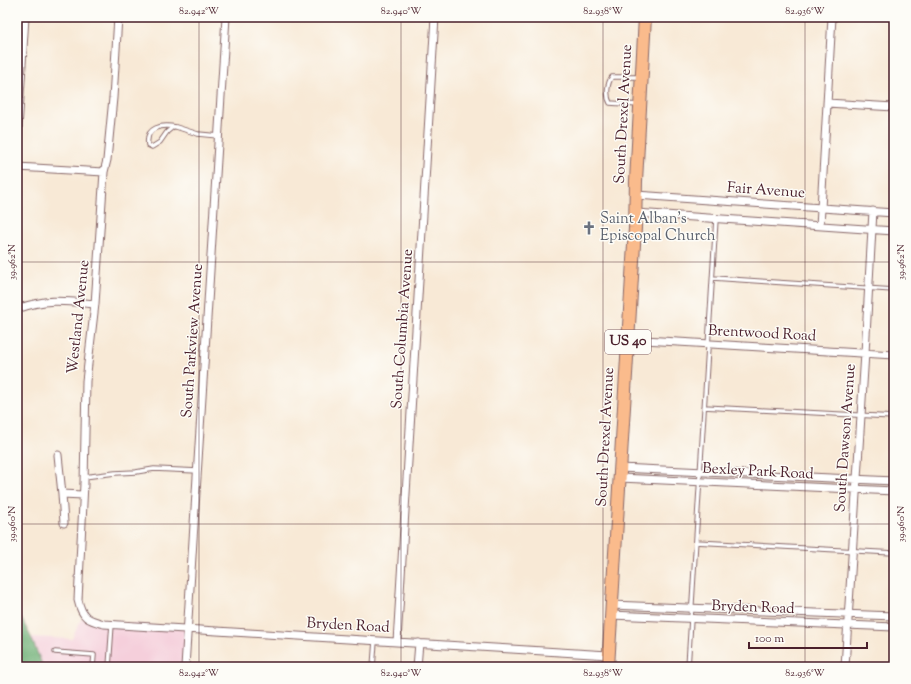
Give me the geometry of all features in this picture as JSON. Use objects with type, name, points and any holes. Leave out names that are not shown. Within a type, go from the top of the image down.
[{"type":"main road","name":"South Drexel Avenue","points":[[608,661],[636,213],[645,17]]},
{"type":"street","points":[[17,144],[25,17]]},
{"type":"street","name":"Westland Avenue","points":[[87,618],[80,610],[78,600],[84,477],[86,381],[95,304],[104,172],[107,160],[113,98],[118,17]]},
{"type":"street","name":"South Parkview Avenue","points":[[185,667],[226,17]]},
{"type":"street","name":"South Columbia Avenue","points":[[397,642],[435,17]]},
{"type":"street","points":[[820,226],[832,17]]},
{"type":"street","points":[[827,103],[894,107]]},
{"type":"street","points":[[17,166],[104,172]]},
{"type":"street","name":"Fair Avenue","points":[[636,195],[894,213]]},
{"type":"street","name":"South Dawson Avenue","points":[[845,667],[865,353],[872,211]]},
{"type":"street","name":"Fair Avenue","points":[[636,213],[894,231]]},
{"type":"street","points":[[17,309],[34,303],[55,300],[95,304]]},
{"type":"street","name":"Brentwood Road","points":[[628,339],[894,355]]},
{"type":"street","points":[[58,455],[64,523]]},
{"type":"street","name":"Bexley Park Road","points":[[620,473],[700,472],[894,482]]},
{"type":"street","name":"Bexley Park Road","points":[[620,473],[700,482],[894,492]]},
{"type":"street","points":[[62,494],[83,495]]},
{"type":"street","name":"Bryden Road","points":[[611,610],[692,608],[894,616]]},
{"type":"street","name":"Bryden Road","points":[[611,610],[691,619],[894,627]]},
{"type":"street","name":"Bryden Road","points":[[87,618],[95,622],[112,624],[397,642],[608,661]]},
{"type":"street","points":[[417,667],[419,644]]},
{"type":"lane","points":[[640,105],[610,103],[608,100],[608,94],[609,80],[612,77],[641,78]]},
{"type":"lane","points":[[173,127],[157,144],[152,147],[148,145],[148,135],[154,128],[163,126],[173,127],[198,134],[219,136]]},
{"type":"lane","points":[[688,667],[716,219]]},
{"type":"lane","points":[[712,278],[894,290]]},
{"type":"lane","points":[[704,407],[894,417]]},
{"type":"lane","points":[[84,477],[136,472],[154,468],[198,471]]},
{"type":"lane","points":[[775,476],[775,486]]},
{"type":"lane","points":[[696,542],[894,553]]},
{"type":"lane","points":[[766,622],[767,611]]},
{"type":"lane","points":[[109,667],[112,624]]},
{"type":"lane","points":[[373,667],[375,641]]},
{"type":"lane","points":[[55,652],[94,654],[93,667]]},
{"type":"shaded area","points":[[81,619],[187,629],[185,667],[43,667],[31,637],[72,639]]},
{"type":"green space","points":[[17,610],[31,637],[43,667],[17,667]]},
{"type":"place","name":"Saint Alban's Episcopal Church","points":[[589,228]]}]
